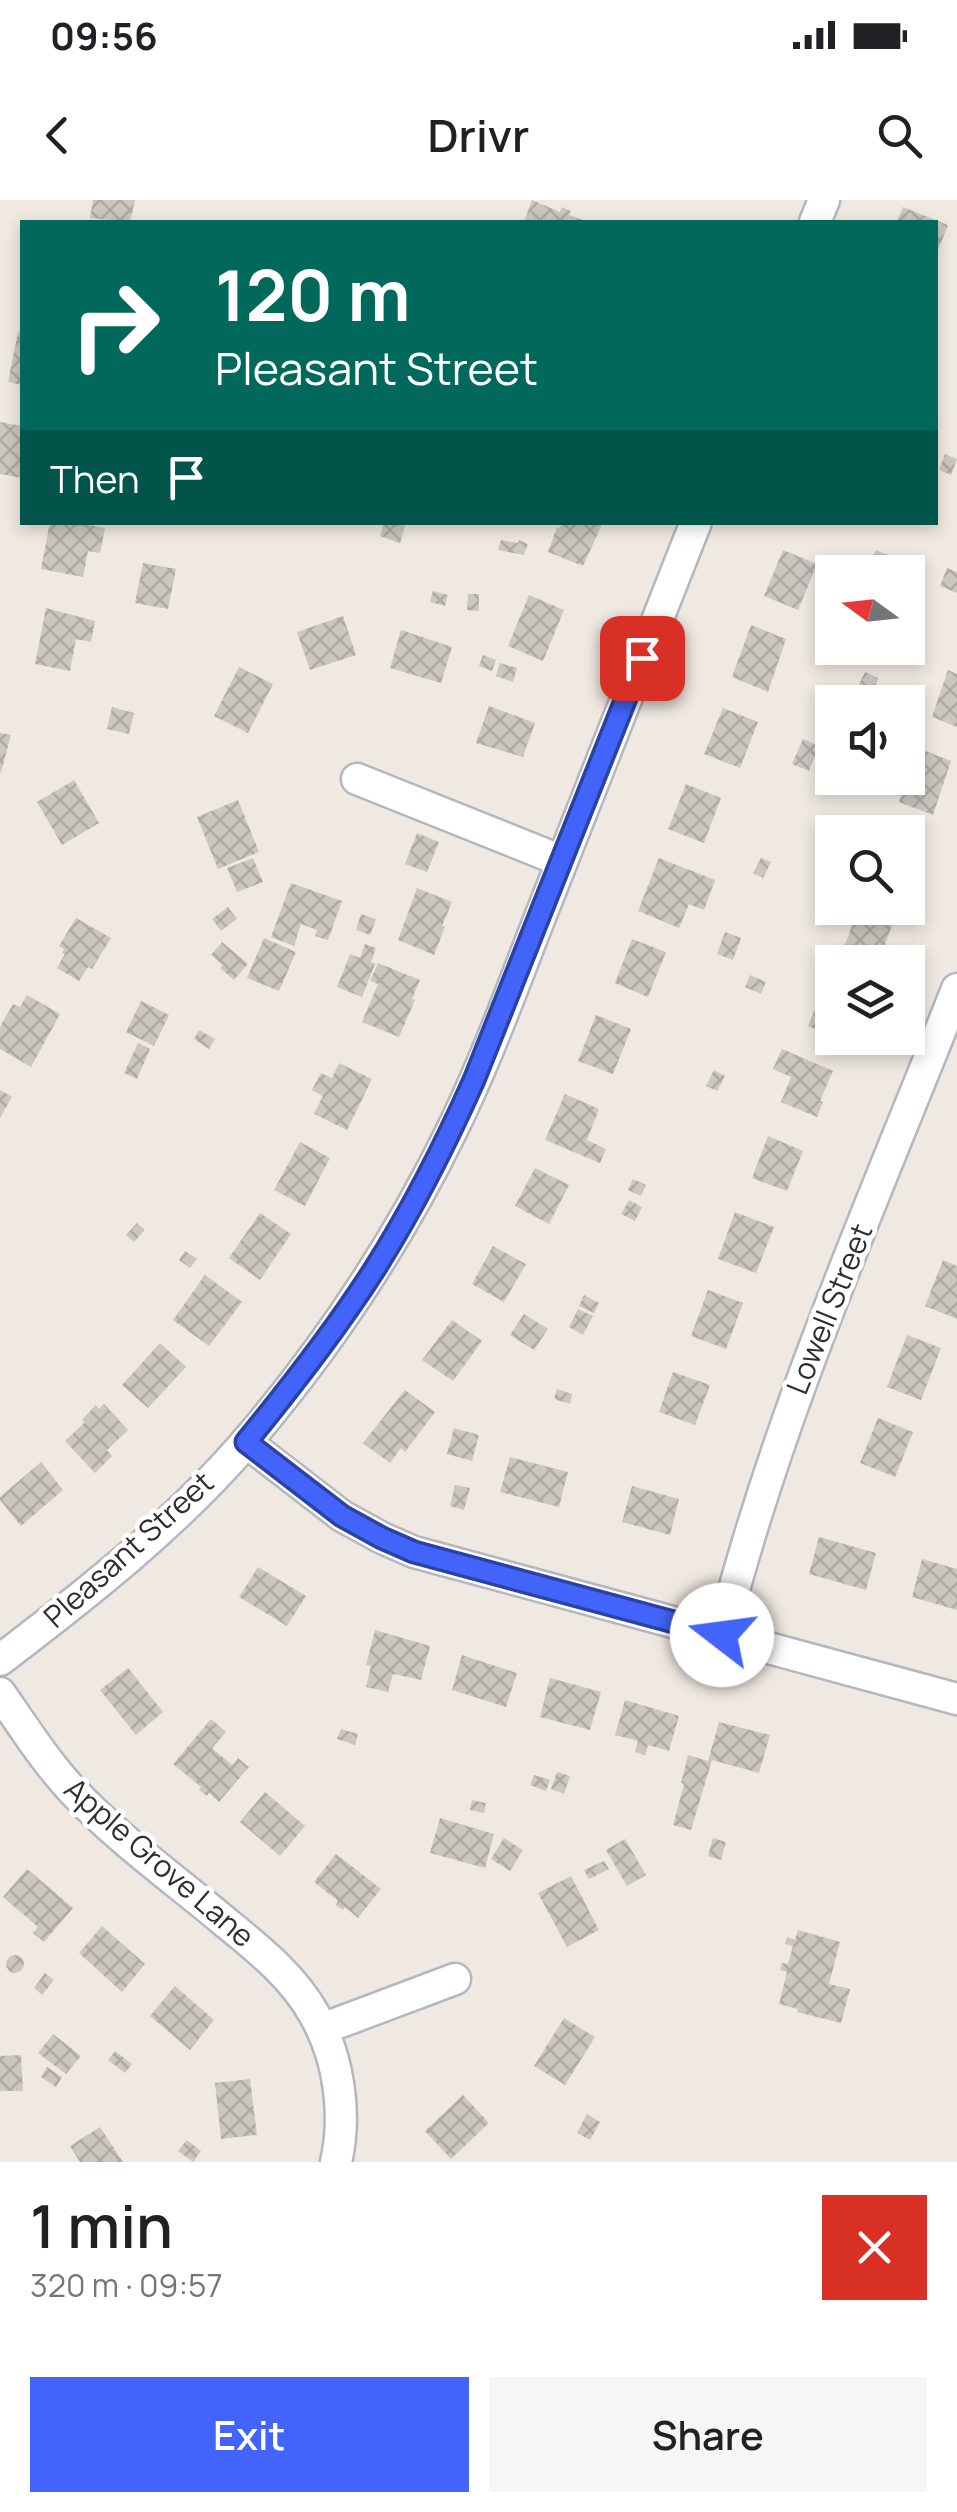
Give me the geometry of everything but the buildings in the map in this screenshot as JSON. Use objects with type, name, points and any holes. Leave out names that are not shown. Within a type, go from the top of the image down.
[{"type":"street","name":"Pleasant Street","points":[[0,1660],[121,1565],[191,1499],[246,1442],[292,1386],[364,1284],[428,1178],[474,1080],[695,525]]},
{"type":"street","points":[[357,780],[562,861]]},
{"type":"street","name":"Lowell Street","points":[[722,1635],[790,1410],[957,989]]},
{"type":"street","points":[[246,1442],[342,1516],[414,1552],[957,1699]]},
{"type":"street","name":"Apple Grove Lane","points":[[0,1692],[73,1792],[278,1967],[300,1992],[322,2029],[334,2061],[340,2129],[336,2162]]},
{"type":"street","points":[[322,2029],[456,1980]]},
{"type":"route","points":[[642,658],[474,1080],[428,1178],[374,1270],[325,1342],[246,1442],[342,1516],[414,1552],[722,1635]]}]
